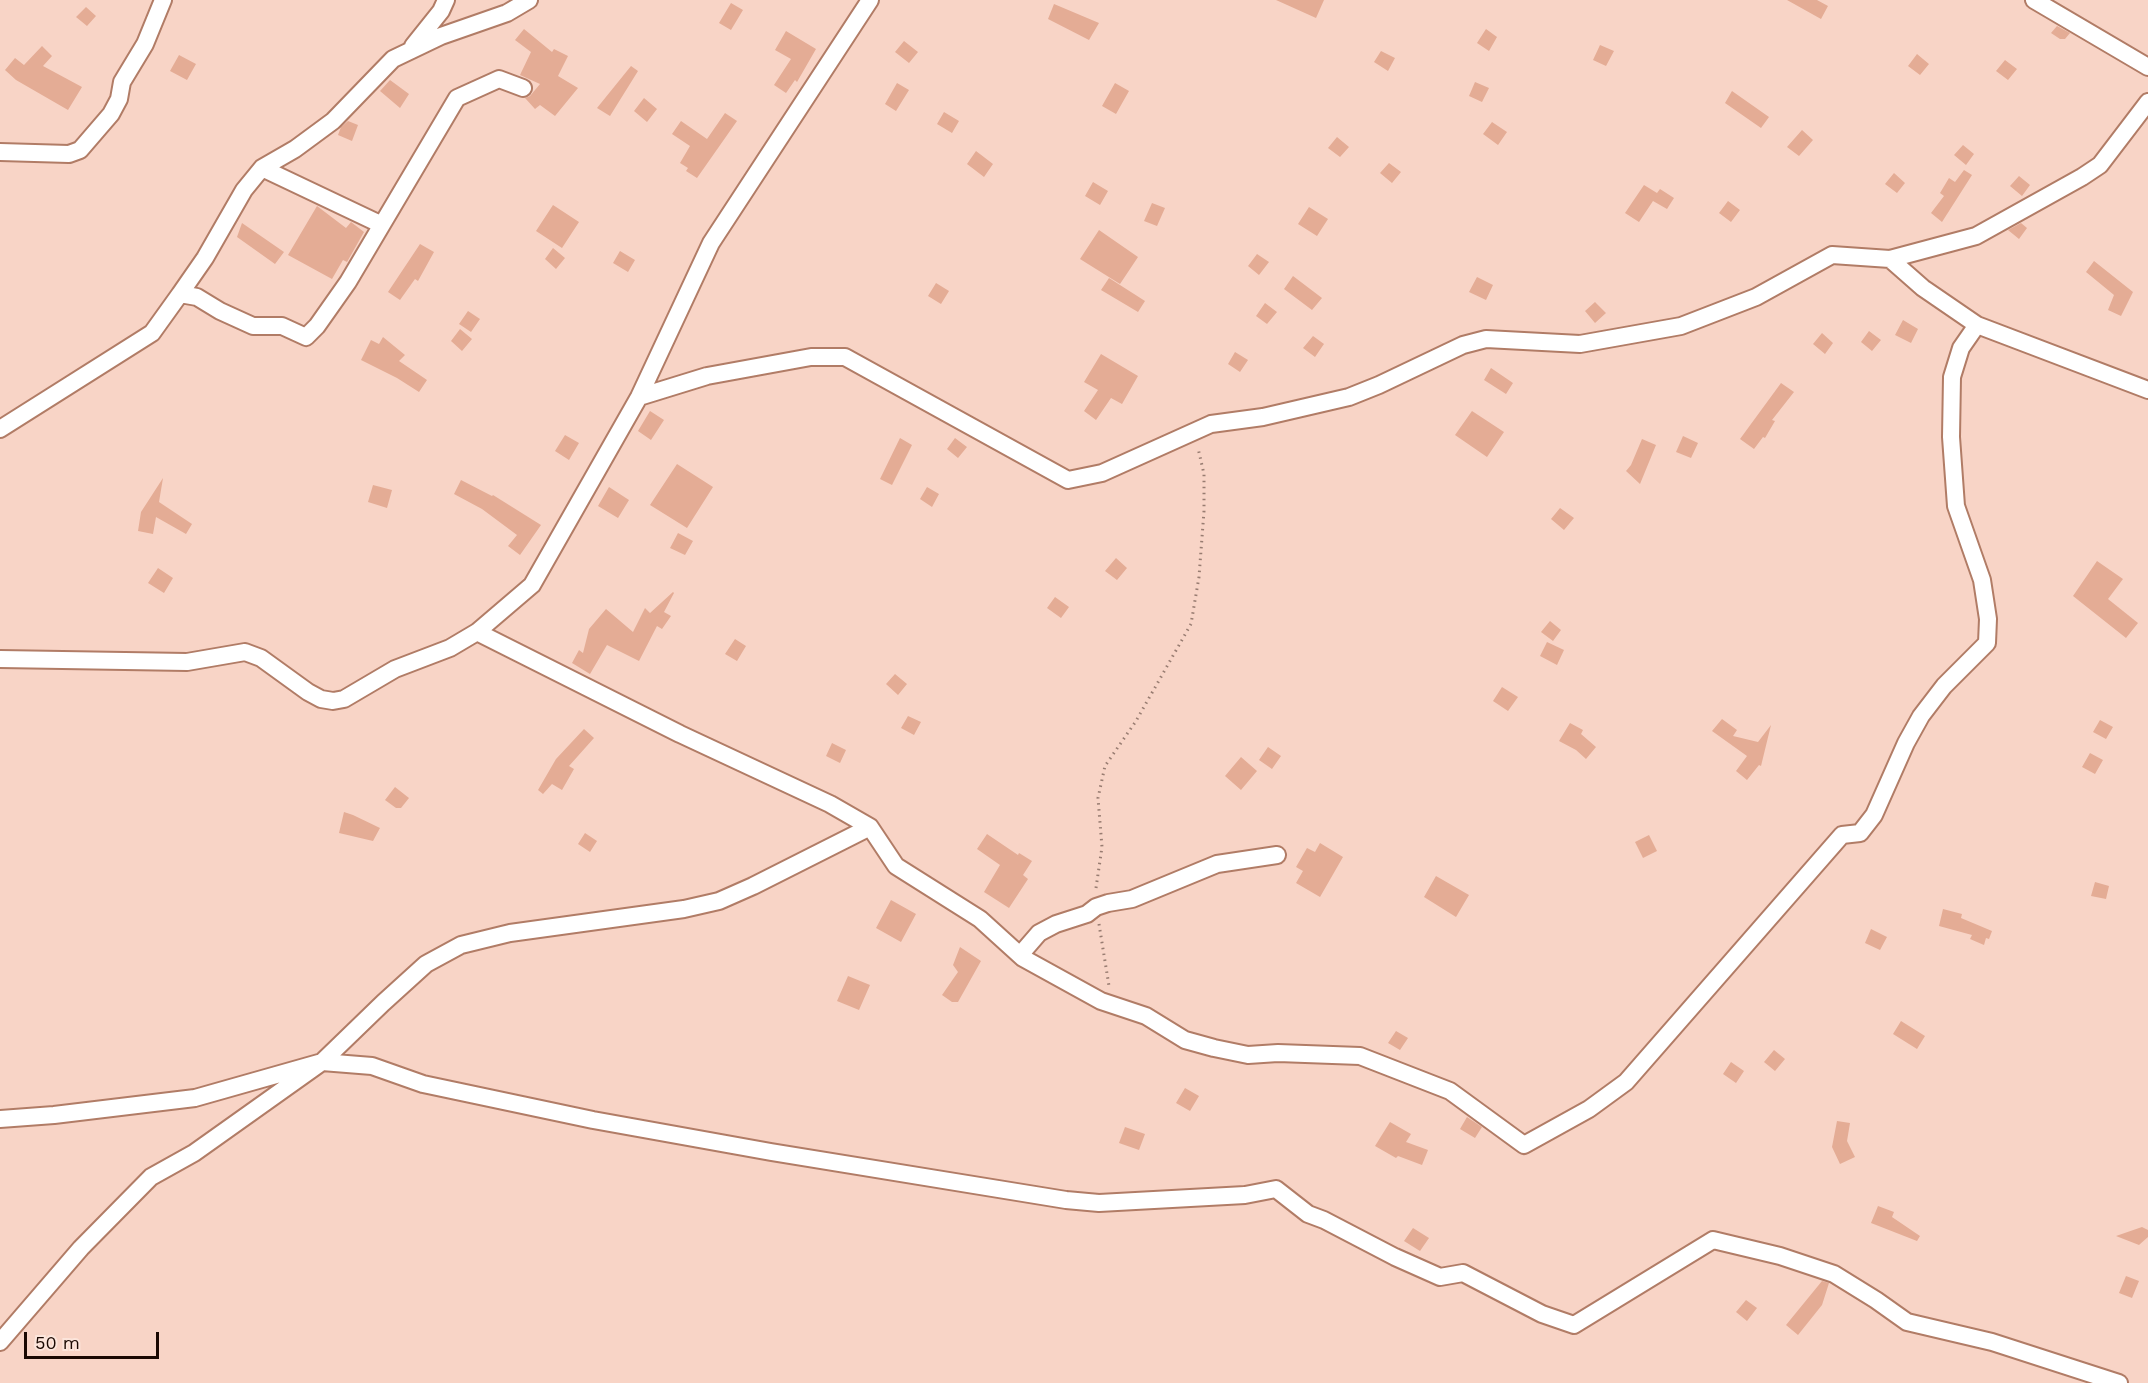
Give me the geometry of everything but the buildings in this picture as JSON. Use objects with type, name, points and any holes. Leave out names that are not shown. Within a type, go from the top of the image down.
[{"type":"street","points":[[0,152],[69,154],[80,150],[111,114],[119,99],[122,82],[145,44],[163,0]]},
{"type":"street","points":[[408,52],[441,11],[446,0]]},
{"type":"street","points":[[0,429],[152,333],[205,258],[244,190],[262,168],[295,149],[333,121],[393,59],[441,36],[507,13],[529,0]]},
{"type":"street","points":[[0,659],[187,662],[245,652],[261,658],[308,692],[321,699],[333,701],[344,699],[395,669],[450,648],[477,632],[532,585],[639,397],[711,243],[870,0]]},
{"type":"street","points":[[2034,0],[2148,67]]},
{"type":"street","points":[[180,294],[196,297],[253,326],[282,326],[306,337],[317,326],[348,282],[380,224],[457,98],[499,79],[523,88]]},
{"type":"street","points":[[639,397],[718,374],[811,357],[844,357],[1068,480],[1102,473],[1211,424],[1263,417],[1349,397],[1463,345],[1486,339],[1580,344],[1681,326],[1756,297],[1832,255],[1890,259],[1976,236],[2100,165],[2148,102]]},
{"type":"street","points":[[262,168],[380,224]]},
{"type":"street","points":[[1890,259],[1923,288],[1977,325],[2148,390]]},
{"type":"street","points":[[477,632],[680,734],[830,804],[870,827],[896,866],[980,919],[1020,955],[1101,1001],[1146,1016],[1185,1040],[1214,1048],[1248,1055],[1278,1053],[1360,1056],[1450,1091],[1524,1145],[1589,1109],[1626,1082],[1842,836],[1860,833],[1874,815],[1906,742],[1921,716],[1944,686],[1987,643],[1988,619],[1982,580],[1956,506],[1951,437],[1952,377],[1961,348],[1977,325]]},
{"type":"street","points":[[0,1342],[81,1248],[151,1177],[194,1153],[322,1062],[426,964],[460,945],[510,933],[684,909],[719,901],[870,827]]},
{"type":"street","points":[[1020,955],[1039,933],[1056,924],[1087,914],[1096,907],[1132,899],[1217,864],[1277,855]]},
{"type":"street","points":[[0,1119],[54,1115],[195,1098],[322,1062],[372,1066],[423,1084],[593,1120],[771,1152],[1066,1200],[1100,1203],[1245,1195],[1276,1189],[1308,1214],[1395,1257],[1440,1277],[1463,1273],[1542,1314],[1574,1325],[1713,1240],[1780,1256],[1834,1274],[1907,1322],[1992,1342],[2119,1383]]},
{"type":"path","points":[[1111,1003],[1108,970],[1095,897],[1102,847],[1098,798],[1105,766],[1136,721],[1191,624],[1199,577],[1204,511],[1204,474],[1194,432]]}]
